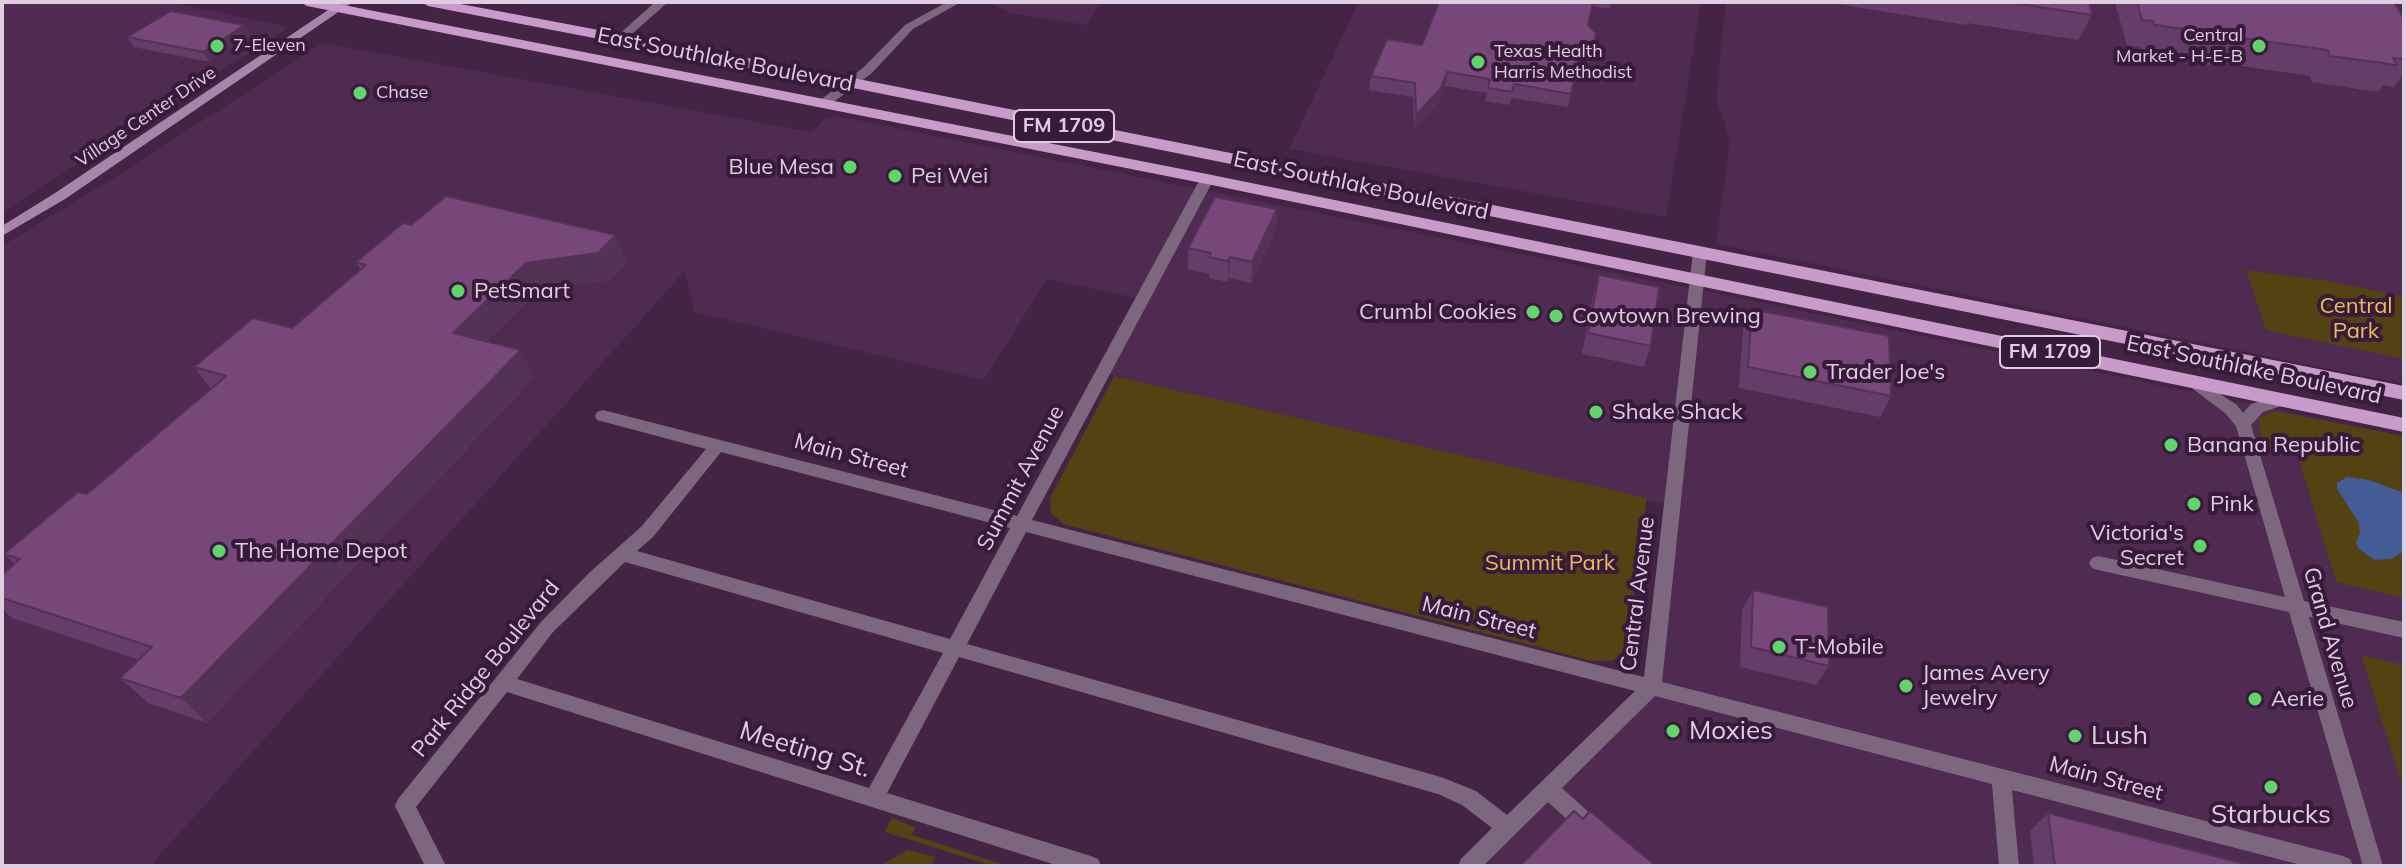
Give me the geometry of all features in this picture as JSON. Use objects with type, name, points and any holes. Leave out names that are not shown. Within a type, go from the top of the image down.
[{"type":"main road","name":"East Southlake Boulevard","points":[[307,2],[343,5],[1207,179],[2404,425]]},
{"type":"main road","name":"East Southlake Boulevard","points":[[428,2],[853,83],[2404,393]]},
{"type":"street","points":[[620,39],[662,2]]},
{"type":"street","points":[[823,104],[853,83],[909,27],[955,2]]},
{"type":"street","name":"Village Center Drive","points":[[2,232],[343,5]]},
{"type":"street","name":"Summit Avenue","points":[[874,798],[1207,179]]},
{"type":"street","name":"Central Avenue","points":[[1468,866],[1652,687],[1700,252]]},
{"type":"street","points":[[2194,382],[2231,409],[2243,424],[2257,408],[2281,400]]},
{"type":"street","name":"Main Street","points":[[603,416],[2343,866]]},
{"type":"street","name":"Grand Avenue","points":[[2243,424],[2373,866]]},
{"type":"street","name":"Park Ridge Boulevard","points":[[436,866],[405,806],[570,602],[670,507],[717,446]]},
{"type":"street","points":[[622,554],[1441,786],[1469,798],[1508,828]]},
{"type":"street","points":[[2098,563],[2404,630]]},
{"type":"street","name":"Meeting St.","points":[[504,683],[1091,866]]},
{"type":"street","points":[[2001,777],[2009,866]]},
{"type":"street","points":[[1548,789],[1602,837]]},
{"type":"shaded area","points":[[2,2],[169,2],[280,25],[286,29],[2,213]]},
{"type":"shaded area","points":[[1102,2],[1086,25],[1010,13],[992,4]]},
{"type":"shaded area","points":[[1359,2],[1701,2],[1666,217],[1289,149]]},
{"type":"shaded area","points":[[1726,2],[2404,2],[2404,384],[1716,244],[1730,140],[1716,99]]},
{"type":"shaded area","points":[[323,43],[812,132],[824,119],[837,116],[2404,436],[2404,866],[1469,866],[1652,687],[1672,506],[1102,373],[1141,299],[1047,279],[984,380],[694,312],[685,271],[150,866],[2,866],[2,246]]},
{"type":"green space","name":"Central Park","points":[[2246,270],[2328,281],[2404,297],[2404,359],[2266,330]]},
{"type":"green space","name":"Summit Park","points":[[1114,376],[1647,498],[1626,651],[1612,661],[1592,661],[1063,524],[1051,513],[1050,498]]},
{"type":"green space","points":[[2274,411],[2404,436],[2404,598],[2336,582],[2297,453],[2263,446],[2258,419]]},
{"type":"green space","points":[[2361,655],[2404,665],[2404,790]]},
{"type":"green space","points":[[892,818],[915,827],[912,835],[1008,866],[993,866],[885,832]]},
{"type":"green space","points":[[908,850],[936,857],[932,863],[939,866],[880,866]]},
{"type":"water","points":[[2347,477],[2369,480],[2404,493],[2404,551],[2391,559],[2375,560],[2359,549],[2356,543],[2360,533],[2359,523],[2337,489],[2337,483]]},
{"type":"building","name":"Texas Health Harris Methodist","points":[[1439,2],[1593,2],[1588,25],[1596,33],[1592,52],[1580,54],[1571,94],[1514,84],[1512,92],[1488,88],[1490,79],[1447,72],[1441,88],[1416,115],[1415,83],[1371,76],[1387,39],[1422,45]]},
{"type":"building","points":[[2007,2],[2089,2],[2092,15]]},
{"type":"building","points":[[2137,2],[2394,2],[2404,19],[2404,59],[2393,58],[2397,65],[2330,56],[2328,50],[2227,36],[2228,40],[2199,36],[2197,31],[2142,20]]},
{"type":"building","points":[[171,11],[245,25],[203,52],[127,37]]},
{"type":"building","name":"The Home Depot","points":[[446,196],[616,235],[598,253],[526,263],[453,333],[521,350],[181,698],[120,678],[152,647],[2,598],[2,575],[20,559],[4,554],[78,492],[87,494],[226,376],[194,367],[253,318],[292,328],[366,265],[356,262],[403,223],[411,225]]},
{"type":"building","points":[[1215,197],[1277,209],[1252,262],[1230,257],[1228,261],[1209,257],[1211,253],[1188,248]]},
{"type":"building","points":[[1599,275],[1659,287],[1651,346],[1588,333]]},
{"type":"building","points":[[1752,309],[1889,336],[1891,396],[1748,367]]},
{"type":"building","points":[[1753,590],[1828,607],[1829,666],[1751,647]]},
{"type":"building","points":[[1574,811],[1583,819],[1590,811],[1656,866],[1520,866]]},
{"type":"building","points":[[2048,813],[2253,866],[2055,866]]},
{"type":"place","name":"7-Eleven","points":[[217,46]]},
{"type":"place","name":"Central Market - H-E-B","points":[[2259,46]]},
{"type":"place","name":"Texas Health Harris Methodist","points":[[1478,62]]},
{"type":"place","name":"Chase","points":[[360,93]]},
{"type":"place","name":"Blue Mesa","points":[[850,167]]},
{"type":"place","name":"Pei Wei","points":[[895,176]]},
{"type":"place","name":"PetSmart","points":[[458,291]]},
{"type":"place","name":"Crumbl Cookies","points":[[1533,312]]},
{"type":"place","name":"Cowtown Brewing","points":[[1556,316]]},
{"type":"place","name":"Trader Joe's","points":[[1810,372]]},
{"type":"place","name":"Shake Shack","points":[[1596,412]]},
{"type":"place","name":"Banana Republic","points":[[2171,445]]},
{"type":"place","name":"Pink","points":[[2194,504]]},
{"type":"place","name":"Victoria's Secret","points":[[2200,546]]},
{"type":"place","name":"The Home Depot","points":[[219,551]]},
{"type":"place","name":"T-Mobile","points":[[1779,647]]},
{"type":"place","name":"James Avery Jewelry","points":[[1906,686]]},
{"type":"place","name":"Aerie","points":[[2255,699]]},
{"type":"place","name":"Moxies","points":[[1673,731]]},
{"type":"place","name":"Lush","points":[[2075,736]]},
{"type":"place","name":"Starbucks","points":[[2271,787]]}]
